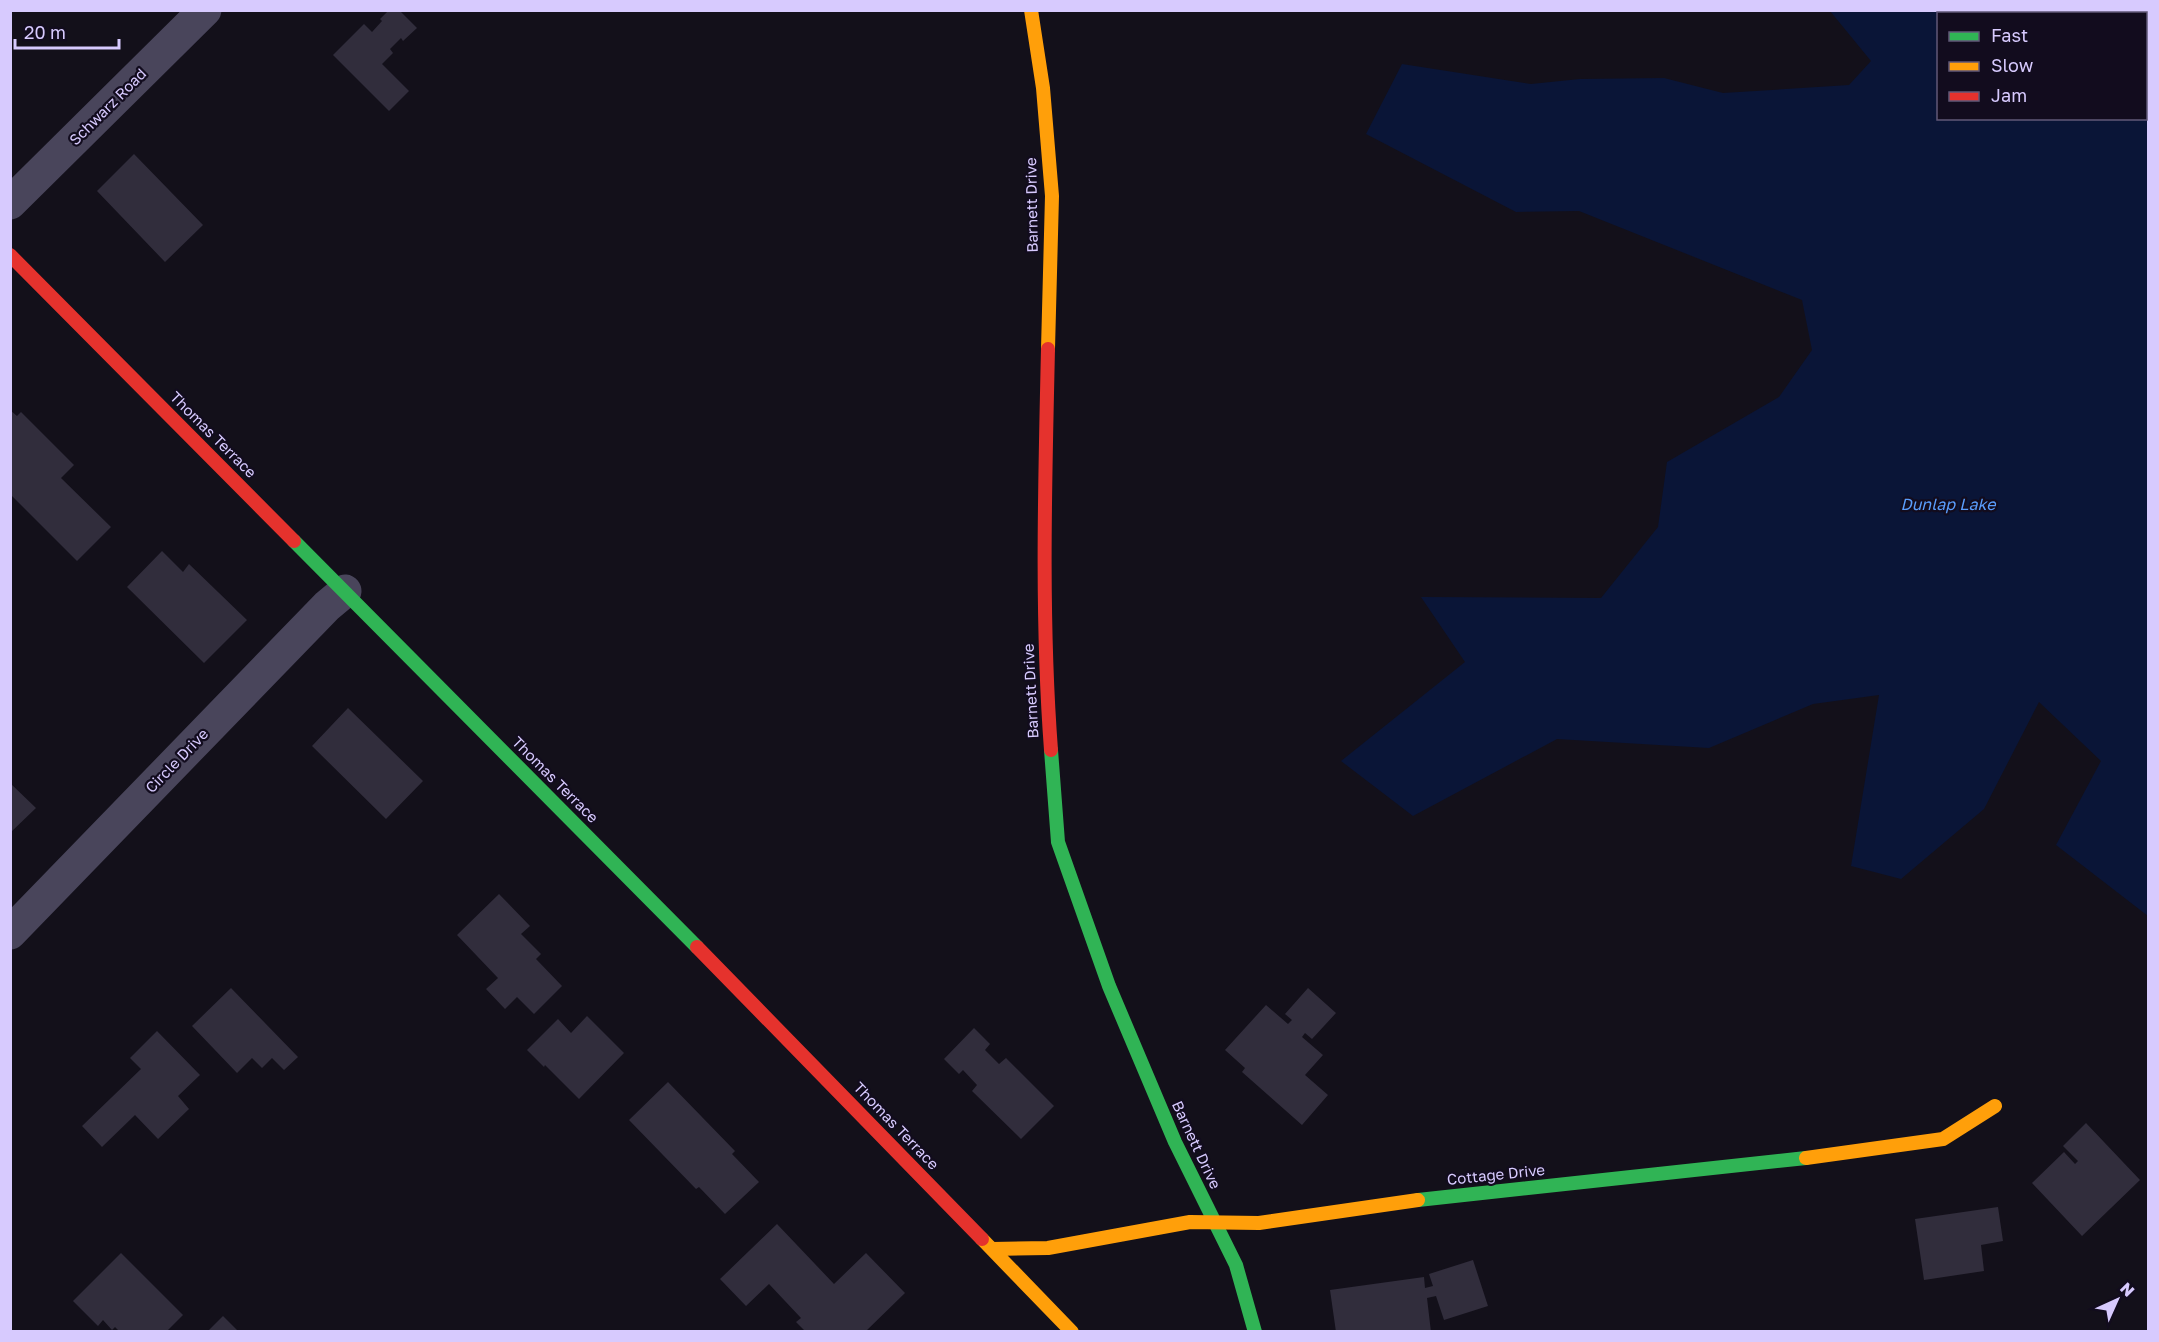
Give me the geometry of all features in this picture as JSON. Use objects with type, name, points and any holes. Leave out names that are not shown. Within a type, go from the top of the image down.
[{"type":"street","name":"Schwarz Road","points":[[10,203],[205,10]]},
{"type":"street","name":"Barnett Drive","points":[[1031,10],[1043,88],[1052,196],[1043,546],[1047,700],[1058,842],[1109,986],[1175,1142],[1236,1265],[1255,1332]]},
{"type":"street","name":"Thomas Terrace","points":[[10,255],[833,1084],[1072,1332]]},
{"type":"street","name":"Circle Drive","points":[[10,933],[318,615],[345,591]]},
{"type":"street","name":"Cottage Drive","points":[[992,1250],[1048,1248],[1190,1222],[1258,1223],[1376,1205],[1774,1162],[1943,1139],[1995,1106]]},
{"type":"water","name":"Dunlap Lake","points":[[1830,11],[2148,11],[2148,916],[2056,845],[2101,761],[2039,702],[1984,809],[1901,879],[1851,866],[1879,695],[1813,704],[1709,748],[1557,739],[1413,816],[1341,761],[1465,662],[1421,597],[1601,598],[1658,527],[1667,462],[1779,397],[1812,350],[1802,300],[1579,211],[1516,212],[1366,134],[1402,64],[1531,84],[1580,79],[1664,78],[1723,93],[1849,85],[1871,61]]},
{"type":"building","points":[[389,10],[399,10],[417,28],[403,41],[401,38],[390,49],[393,53],[382,64],[409,91],[389,111],[333,55],[364,24],[372,32]]},
{"type":"building","points":[[134,154],[203,225],[165,262],[97,191]]},
{"type":"building","points":[[10,410],[17,416],[21,412],[74,465],[61,478],[111,527],[77,561],[10,494]]},
{"type":"building","points":[[162,551],[183,572],[189,564],[247,620],[204,663],[127,587]]},
{"type":"building","points":[[348,708],[423,781],[386,819],[312,746]]},
{"type":"building","points":[[10,783],[36,808],[10,833]]},
{"type":"building","points":[[499,894],[530,926],[521,934],[541,954],[536,959],[562,986],[534,1014],[517,997],[505,1009],[486,989],[498,978],[457,935]]},
{"type":"building","points":[[231,988],[298,1057],[284,1070],[272,1058],[262,1068],[252,1058],[237,1073],[192,1026]]},
{"type":"building","points":[[1308,988],[1336,1013],[1312,1039],[1305,1033],[1302,1037],[1323,1055],[1305,1075],[1328,1095],[1302,1125],[1242,1072],[1245,1068],[1225,1050],[1266,1005],[1288,1024],[1292,1020],[1285,1014]]},
{"type":"building","points":[[587,1016],[624,1053],[579,1099],[527,1050],[558,1019],[571,1033]]},
{"type":"building","points":[[974,1028],[990,1044],[985,1050],[999,1064],[1006,1058],[1054,1106],[1021,1139],[972,1091],[977,1085],[963,1070],[959,1074],[944,1059]]},
{"type":"building","points":[[157,1031],[200,1075],[178,1096],[189,1109],[158,1139],[135,1115],[102,1147],[82,1126],[141,1069],[130,1058]]},
{"type":"building","points":[[668,1082],[735,1151],[732,1154],[759,1182],[725,1214],[699,1187],[696,1189],[629,1120]]},
{"type":"building","points":[[2086,1123],[2140,1180],[2082,1236],[2032,1183],[2064,1152],[2075,1164],[2078,1161],[2063,1146]]},
{"type":"building","points":[[1998,1207],[2003,1241],[1981,1245],[1984,1271],[1924,1280],[1915,1219]]},
{"type":"building","points":[[777,1224],[834,1284],[866,1253],[905,1293],[865,1332],[806,1332],[796,1322],[801,1318],[769,1284],[746,1306],[720,1279]]},
{"type":"building","points":[[121,1253],[183,1315],[166,1332],[120,1332],[115,1327],[112,1330],[103,1320],[98,1326],[73,1301]]},
{"type":"building","points":[[1473,1260],[1488,1306],[1444,1320],[1436,1296],[1427,1298],[1431,1332],[1336,1332],[1330,1290],[1424,1277],[1425,1288],[1433,1286],[1429,1274]]},
{"type":"building","points":[[223,1316],[239,1332],[207,1332]]},
{"type":"traffic: fast","points":[[294,541],[697,947]]},
{"type":"traffic: fast","points":[[1051,750],[1058,842],[1109,986],[1175,1142],[1236,1265],[1255,1332]]},
{"type":"traffic: fast","points":[[1418,1200],[1806,1158]]},
{"type":"traffic: slow","points":[[1031,10],[1043,88],[1052,196],[1048,349]]},
{"type":"traffic: slow","points":[[1806,1158],[1943,1139],[1995,1106]]},
{"type":"traffic: slow","points":[[992,1249],[1048,1248],[1190,1222],[1259,1223],[1418,1200]]},
{"type":"traffic: slow","points":[[982,1239],[1072,1332]]},
{"type":"traffic: jam","points":[[10,255],[294,541]]},
{"type":"traffic: jam","points":[[1048,349],[1045,600],[1051,750]]},
{"type":"traffic: jam","points":[[697,947],[982,1239]]}]
